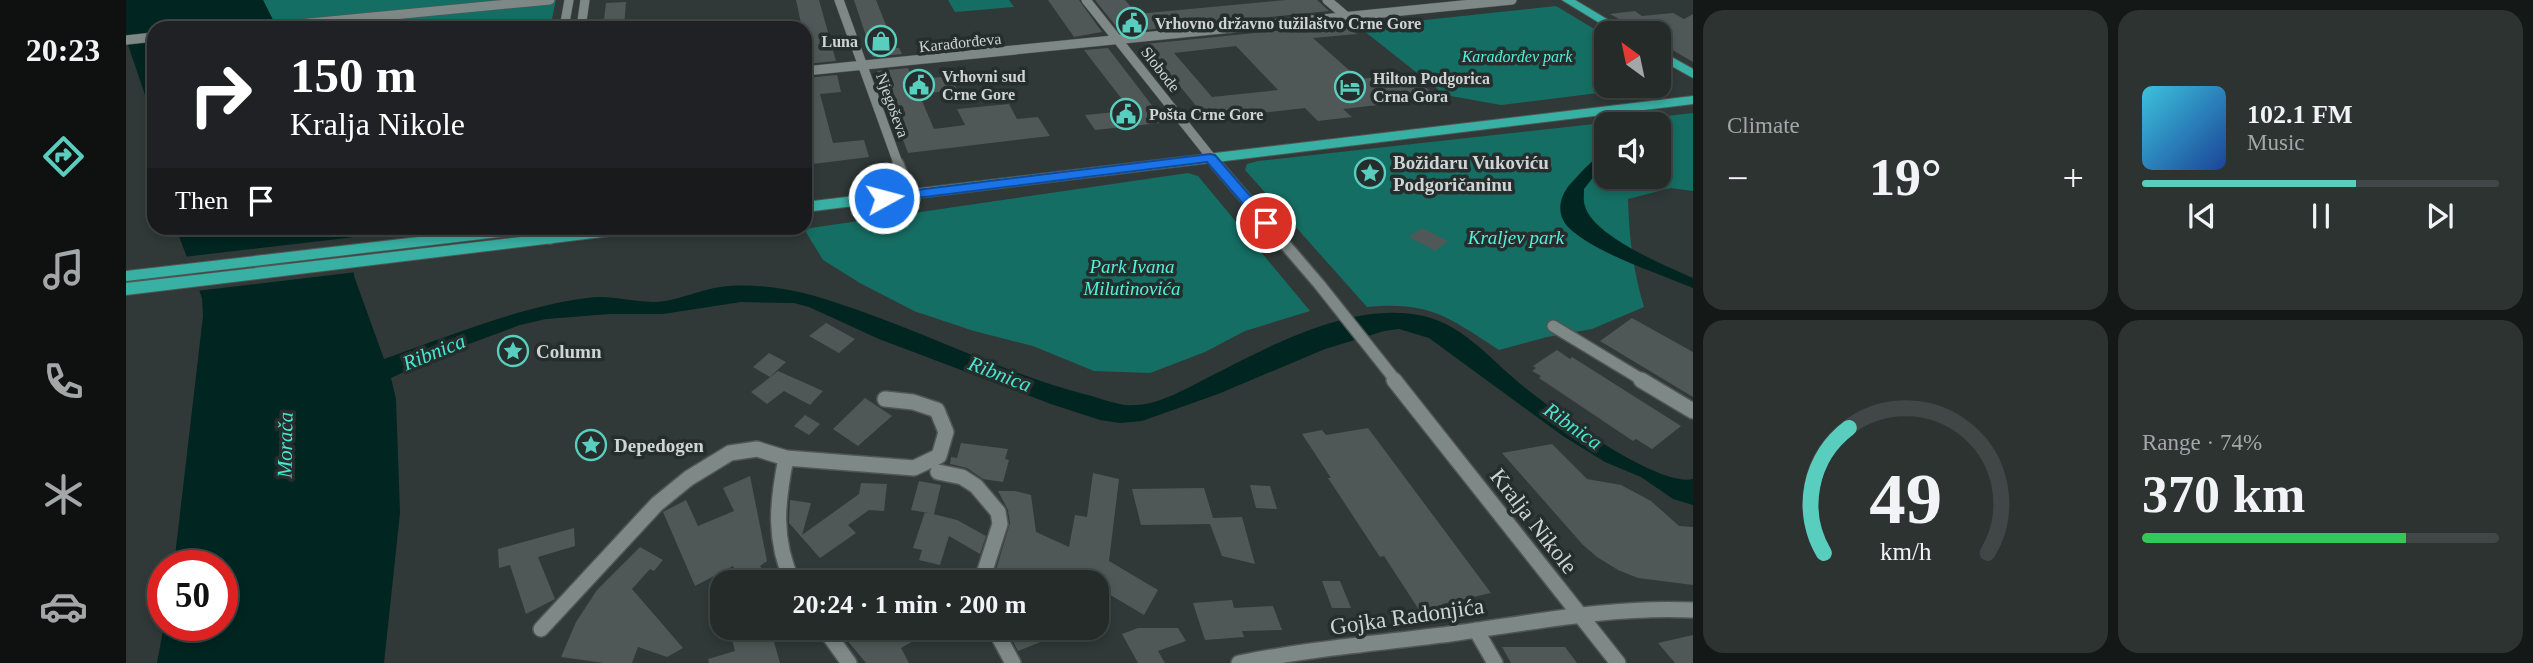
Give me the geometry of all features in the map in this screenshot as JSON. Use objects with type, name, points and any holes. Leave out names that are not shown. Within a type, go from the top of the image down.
[{"type":"main road","points":[[1567,0],[1603,21]]},
{"type":"main road","points":[[1671,61],[1693,74]]},
{"type":"main road","points":[[812,206],[907,189],[1693,89]]},
{"type":"main road","points":[[1206,153],[1693,100]]},
{"type":"main road","points":[[812,195],[907,189]]},
{"type":"main road","points":[[126,289],[508,235]]},
{"type":"main road","points":[[126,276],[481,240]]},
{"type":"street","points":[[335,21],[550,0]]},
{"type":"street","points":[[565,21],[569,0]]},
{"type":"street","points":[[582,21],[585,0]]},
{"type":"street","name":"Njegoševa","points":[[839,0],[907,189]]},
{"type":"street","name":"Slobode","points":[[1086,0],[1206,153]]},
{"type":"street","points":[[1327,0],[1347,17]]},
{"type":"street","points":[[1119,40],[1512,0]]},
{"type":"street","points":[[126,40],[147,38]]},
{"type":"street","name":"Karađorđeva","points":[[812,70],[1119,40]]},
{"type":"street","name":"Kralja Nikole","points":[[1206,153],[1319,284],[1618,663]]},
{"type":"street","points":[[1553,326],[1693,411]]},
{"type":"street","points":[[541,629],[657,504],[689,478],[743,449],[757,449],[786,458],[914,468],[939,456],[946,440],[947,424],[937,410],[913,402],[885,399]]},
{"type":"street","points":[[785,570],[776,535],[776,507],[786,458]]},
{"type":"street","points":[[937,472],[962,477],[976,485],[998,512],[1000,524],[985,570]]},
{"type":"street","name":"Gojka Radonjića","points":[[1239,663],[1476,631],[1549,618],[1658,607],[1693,610]]},
{"type":"street","points":[[1476,631],[1495,663]]},
{"type":"street","points":[[833,640],[849,663]]},
{"type":"street","points":[[1001,640],[1013,663]]},
{"type":"green space","points":[[263,0],[556,0],[552,21],[274,21]]},
{"type":"green space","points":[[948,0],[1009,0],[1014,7],[955,12]]},
{"type":"green space","name":"Karađorđev park","points":[[1556,6],[1594,29],[1594,93],[1501,105],[1445,95],[1359,27]]},
{"type":"green space","name":"Kraljev park","points":[[1693,113],[1693,191],[1671,188],[1671,115]]},
{"type":"green space","name":"Kraljev park","points":[[1594,124],[1594,189],[1667,189],[1628,199],[1632,253],[1644,307],[1592,329],[1547,337],[1499,350],[1451,320],[1423,309],[1367,307],[1245,170],[1247,164]]},
{"type":"green space","name":"Park Ivana Milutinovića","points":[[1188,173],[1198,176],[1310,311],[1245,331],[1205,352],[1150,373],[1094,371],[1033,346],[974,331],[914,311],[823,260],[808,235],[812,235],[812,228]]},
{"type":"water","points":[[126,0],[263,0],[274,21],[147,21],[147,104],[126,39]]},
{"type":"water","points":[[1594,161],[1594,176],[1584,189],[1584,204],[1591,217],[1601,228],[1632,249],[1693,278],[1693,288],[1610,254],[1568,227],[1560,209],[1563,196],[1569,185]]},
{"type":"water","points":[[179,235],[351,235],[354,276],[384,359],[484,323],[562,302],[606,297],[655,302],[720,287],[762,286],[805,293],[831,301],[1052,385],[1115,403],[1136,405],[1159,401],[1311,329],[1365,315],[1418,315],[1460,332],[1531,393],[1602,443],[1654,471],[1676,478],[1693,479],[1693,505],[1673,499],[1641,477],[1605,462],[1563,436],[1429,338],[1399,329],[1325,349],[1218,394],[1142,421],[1120,423],[1100,420],[1051,404],[879,339],[809,307],[794,303],[741,302],[663,314],[610,314],[546,319],[520,325],[450,351],[391,378],[396,399],[400,513],[384,663],[157,663],[161,641],[238,641],[238,550],[176,550],[203,316],[202,298]]},
{"type":"pier","points":[[355,237],[357,272],[196,291],[183,257]]},
{"type":"building","points":[[796,0],[819,0],[836,61],[812,63],[812,21],[800,21]]},
{"type":"building","points":[[854,0],[876,0],[895,48],[899,48],[902,54],[873,57]]},
{"type":"building","points":[[1048,0],[1079,0],[1102,32],[1074,37]]},
{"type":"building","points":[[1095,0],[1125,0],[1137,14],[1286,0],[1317,0],[1329,11],[1134,31],[1119,30]]},
{"type":"building","points":[[626,2],[625,21],[604,21],[606,3]]},
{"type":"building","points":[[1635,11],[1642,16],[1673,13],[1684,19],[1693,14],[1693,62],[1671,49],[1671,21],[1623,21],[1610,14]]},
{"type":"building","name":"Hilton Podgorica Crna Gora","points":[[1345,24],[1357,34],[1313,38],[1359,79],[1409,74],[1439,98],[1343,109],[1352,117],[1318,121],[1305,108],[1207,119],[1145,44]],"holes":[[[1236,46],[1278,90],[1212,97],[1174,53]]]},
{"type":"building","points":[[1108,48],[1157,112],[1152,112],[1160,123],[1095,130],[1085,115],[1126,111],[1120,103],[1124,102],[1084,50]]},
{"type":"building","points":[[908,68],[913,80],[951,76],[957,90],[919,94],[934,129],[965,125],[957,109],[1009,104],[1017,119],[1038,117],[1050,136],[908,153],[877,71]]},
{"type":"building","points":[[837,75],[841,92],[820,94],[833,143],[864,140],[869,157],[812,164],[812,77]]},
{"type":"building","points":[[1422,228],[1448,241],[1435,251],[1409,237]]},
{"type":"building","points":[[1632,318],[1693,352],[1693,397],[1600,341]]},
{"type":"building","points":[[826,323],[855,339],[839,353],[809,336]]},
{"type":"building","points":[[1557,350],[1681,426],[1652,449],[1636,439],[1633,441],[1532,371],[1536,368],[1533,366]]},
{"type":"building","points":[[769,353],[786,362],[770,377],[753,367]]},
{"type":"building","points":[[778,371],[823,391],[810,405],[784,391],[767,404],[751,392]]},
{"type":"building","points":[[865,398],[892,416],[858,446],[833,429]]},
{"type":"building","points":[[805,415],[820,424],[809,435],[794,426]]},
{"type":"building","points":[[1368,428],[1491,593],[1442,604],[1447,611],[1423,616],[1384,556],[1380,557],[1302,434],[1322,430],[1326,435]]},
{"type":"building","points":[[961,443],[1008,449],[1005,459],[1009,460],[1003,482],[983,479],[967,468],[950,464],[951,457],[957,458]]},
{"type":"building","points":[[1552,444],[1587,479],[1621,485],[1651,501],[1679,526],[1693,527],[1693,585],[1638,578],[1597,557],[1583,545],[1502,453]]},
{"type":"building","points":[[1093,473],[1119,479],[1109,561],[1158,590],[1144,615],[1109,594],[1109,570],[996,570],[1010,523],[1008,510],[998,491],[1031,495],[1036,532],[1069,547],[1075,515],[1087,517]]},
{"type":"building","points":[[750,476],[767,561],[760,566],[763,570],[735,570],[733,566],[725,570],[710,570],[710,578],[695,586],[663,512],[686,500],[698,526],[734,511],[723,488]]},
{"type":"building","points":[[919,481],[941,485],[934,514],[911,510]]},
{"type":"building","points":[[861,483],[887,484],[884,511],[869,510],[848,525],[856,533],[820,558],[789,523],[790,500],[811,503],[802,535],[859,494]]},
{"type":"building","points":[[1250,485],[1270,486],[1277,509],[1256,508]]},
{"type":"building","points":[[1204,488],[1213,518],[1242,517],[1255,564],[1222,556],[1210,524],[1141,525],[1132,489]]},
{"type":"building","points":[[925,512],[957,520],[986,536],[980,554],[949,536],[940,565],[919,560],[922,550],[913,548]]},
{"type":"building","points":[[574,528],[575,546],[538,557],[555,599],[526,614],[510,565],[499,568],[498,549]]},
{"type":"building","points":[[640,547],[663,560],[654,571],[650,569],[632,589],[683,648],[667,657],[638,647],[632,663],[604,663],[561,657],[576,622],[597,590]]},
{"type":"building","points":[[1322,581],[1340,581],[1351,608],[1332,608]]},
{"type":"building","points":[[1232,600],[1234,608],[1273,606],[1282,630],[1242,631],[1244,637],[1205,640],[1193,603]]},
{"type":"building","points":[[1138,628],[1178,628],[1186,641],[1158,651],[1165,663],[1138,663],[1122,634]]},
{"type":"building","points":[[1693,635],[1693,663],[1675,663],[1658,643]]},
{"type":"building","points":[[732,640],[773,640],[780,663],[709,663],[708,659],[735,651]]},
{"type":"building","points":[[847,640],[915,640],[901,648],[909,663],[866,663]]},
{"type":"building","points":[[1012,640],[1046,640],[1018,651]]},
{"type":"building","points":[[1502,647],[1565,647],[1577,663],[1511,663]]},
{"type":"place","name":"Vrhovno državno tužilaštvo Crne Gore","points":[[1132,23]]},
{"type":"place","name":"Luna","points":[[881,41]]},
{"type":"place","name":"Vrhovni sud Crne Gore","points":[[919,85]]},
{"type":"place","name":"Hilton Podgorica Crna Gora","points":[[1350,87]]},
{"type":"place","name":"Pošta Crne Gore","points":[[1126,114]]},
{"type":"place","name":"Božidaru Vukoviću Podgoričaninu","points":[[1370,173]]},
{"type":"place","name":"Column","points":[[513,351]]},
{"type":"place","name":"Depedogen","points":[[591,445]]},
{"type":"route","points":[[884,198],[1210,158],[1266,223]]},
{"type":"water label","name":"Ribnica","points":[[434,352]]},
{"type":"water label","name":"Ribnica","points":[[1000,374]]},
{"type":"water label","name":"Ribnica","points":[[1573,426]]},
{"type":"water label","name":"Morača","points":[[285,445]]}]
